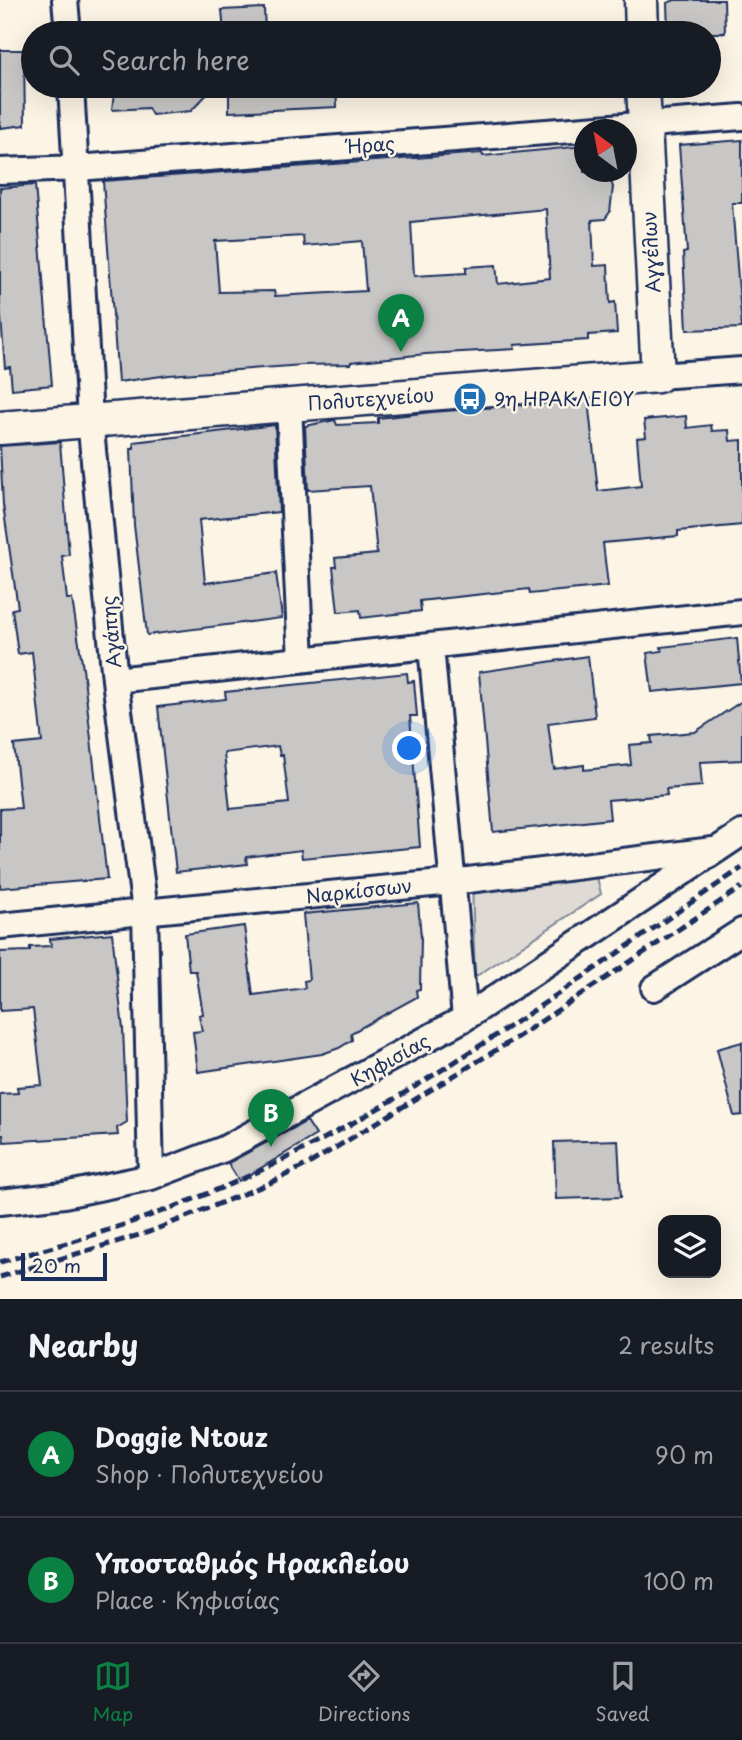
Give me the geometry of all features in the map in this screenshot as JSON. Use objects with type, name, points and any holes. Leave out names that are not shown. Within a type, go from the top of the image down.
[{"type":"street","points":[[65,0],[67,21]]},
{"type":"street","points":[[641,0],[642,21]]},
{"type":"street","name":"Αγάπης","points":[[72,98],[90,419],[116,680],[145,911],[150,1177]]},
{"type":"street","name":"Αγγέλων","points":[[643,98],[658,376]]},
{"type":"street","name":"Ήρας","points":[[0,171],[77,168],[742,117]]},
{"type":"street","name":"Πολυτεχνείου","points":[[0,428],[742,370]]},
{"type":"street","points":[[289,405],[300,660]]},
{"type":"street","points":[[116,680],[742,612]]},
{"type":"street","points":[[431,646],[466,1018]]},
{"type":"street","name":"Κηφισίας","points":[[0,1202],[64,1195],[150,1177],[224,1149],[466,1018],[742,833]]},
{"type":"street","name":"Ναρκίσσων","points":[[0,926],[452,881],[717,850]]},
{"type":"street","points":[[654,988],[742,931]]},
{"type":"shaded area","points":[[596,873],[601,894],[475,977],[472,884]]},
{"type":"building","points":[[675,0],[724,0],[725,33],[721,33],[721,21],[668,21],[667,3]]},
{"type":"building","points":[[264,8],[265,21],[223,21],[222,10]]},
{"type":"building","points":[[0,50],[21,50],[21,98],[25,98],[25,125],[0,128]]},
{"type":"building","points":[[114,98],[203,98],[191,111],[152,115],[148,108],[112,110]]},
{"type":"building","points":[[229,98],[337,98],[337,107],[229,112]]},
{"type":"building","points":[[742,140],[742,203],[732,203],[742,328],[687,330],[683,253],[687,252],[679,145]]},
{"type":"building","points":[[574,147],[574,182],[611,182],[610,212],[605,219],[592,220],[594,266],[608,265],[610,303],[615,302],[617,333],[588,335],[588,340],[514,345],[515,349],[426,354],[351,364],[169,375],[118,382],[103,181],[482,153],[483,156]],"holes":[[[546,209],[550,278],[498,284],[496,265],[466,267],[466,273],[414,276],[411,222]],[[303,236],[304,246],[362,241],[366,291],[275,296],[274,291],[219,292],[215,241]]]},
{"type":"building","points":[[35,185],[52,385],[12,389],[10,367],[5,368],[0,305],[0,188]]},
{"type":"building","points":[[588,400],[598,491],[641,486],[637,438],[646,437],[644,420],[686,416],[687,428],[711,425],[712,431],[729,430],[730,441],[742,440],[742,525],[678,531],[678,536],[603,543],[608,586],[530,594],[529,589],[420,601],[421,611],[361,618],[360,610],[338,612],[333,567],[336,567],[335,558],[377,554],[370,486],[308,490],[305,426],[335,420],[337,425],[378,423],[378,418],[432,412]]},
{"type":"building","points":[[275,425],[279,512],[199,520],[205,583],[276,573],[282,618],[147,635],[134,525],[131,449],[134,448],[134,442]]},
{"type":"building","points":[[60,442],[69,555],[62,556],[67,599],[72,599],[83,669],[107,879],[0,888],[0,809],[21,808],[14,745],[42,742],[32,652],[18,654],[12,609],[18,608],[3,505],[0,446]]},
{"type":"building","points":[[737,638],[741,683],[652,692],[647,653],[662,651],[661,647]]},
{"type":"building","points":[[588,656],[595,717],[548,723],[554,769],[584,765],[584,770],[631,765],[629,745],[652,743],[651,736],[695,732],[742,701],[742,760],[700,762],[702,786],[666,789],[667,795],[608,800],[610,819],[493,832],[479,672]]},
{"type":"building","points":[[407,673],[408,682],[414,681],[417,716],[410,716],[420,847],[302,858],[301,850],[246,857],[247,864],[176,872],[158,707],[226,699],[225,692]],"holes":[[[278,746],[280,755],[283,755],[289,803],[230,809],[224,753]]]},
{"type":"building","points":[[418,903],[421,937],[420,989],[416,990],[417,997],[351,1033],[352,1040],[339,1048],[322,1054],[198,1072],[193,1032],[202,1031],[199,1015],[203,1014],[196,971],[189,971],[185,934],[244,926],[253,995],[305,988],[304,981],[309,980],[303,914]]},
{"type":"building","points":[[112,933],[123,1029],[127,1122],[117,1128],[118,1135],[4,1142],[3,1135],[0,1135],[0,1094],[18,1093],[17,1087],[42,1085],[33,1009],[0,1011],[0,952],[30,951],[30,947],[51,946],[50,939]]},
{"type":"building","points":[[742,1042],[742,1115],[734,1116],[717,1049]]},
{"type":"building","points":[[307,1121],[316,1135],[239,1181],[228,1163]]},
{"type":"building","points":[[618,1140],[621,1197],[556,1199],[554,1142]]},
{"type":"railway","points":[[0,1262],[103,1232],[170,1208],[236,1182],[330,1136],[510,1026],[742,868]]},
{"type":"railway","points":[[0,1277],[149,1232],[270,1183],[312,1162],[516,1038],[742,887]]},
{"type":"place","name":"Doggie Ntouz","points":[[401,352]]},
{"type":"place","name":"9η ΗΡΑΚΛΕΙΟΥ","points":[[470,399]]},
{"type":"place","name":"Υποσταθμός Ηρακλείου","points":[[271,1147]]}]
